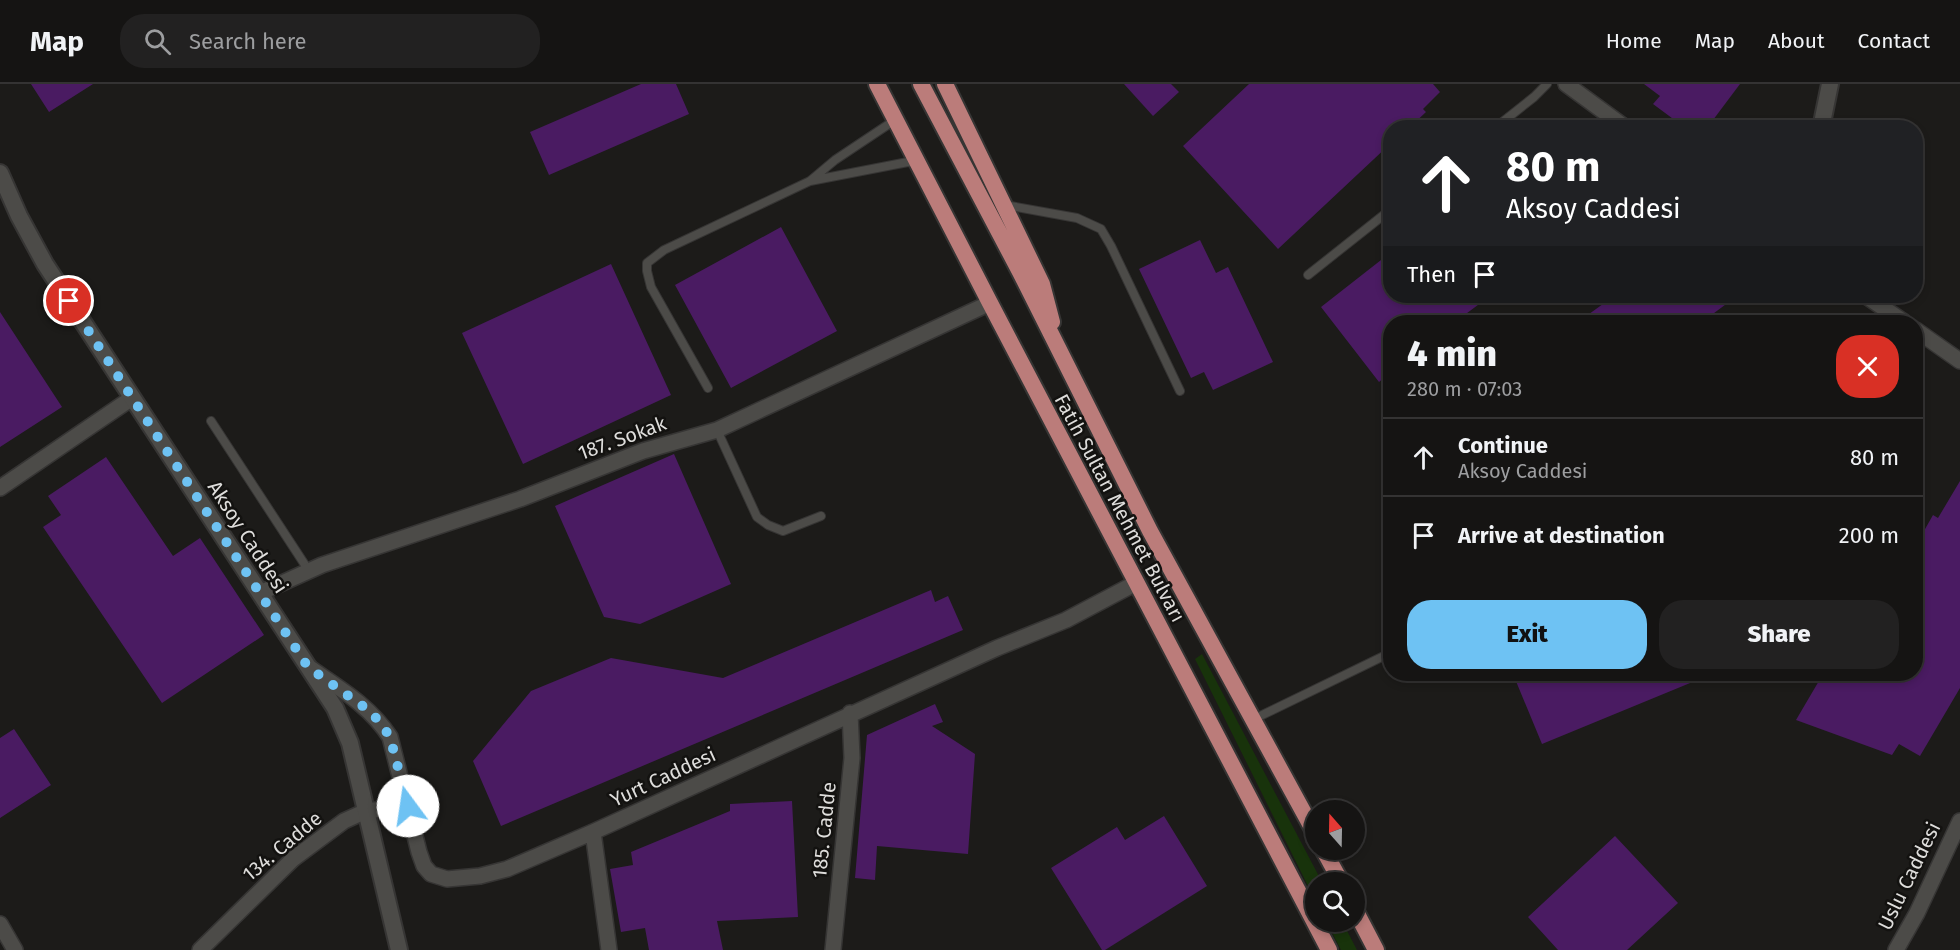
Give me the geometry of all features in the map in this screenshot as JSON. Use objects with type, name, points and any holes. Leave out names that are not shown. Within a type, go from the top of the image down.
[{"type":"highway","name":"Fatih Sultan Mehmet Bulvarı","points":[[877,84],[1329,950]]},
{"type":"highway","name":"Fatih Sultan Mehmet Bulvarı","points":[[921,84],[1150,531],[1305,815]]},
{"type":"highway","points":[[945,84],[1042,284],[1061,354]]},
{"type":"highway","points":[[1365,929],[1376,950]]},
{"type":"street","points":[[1566,84],[1615,120]]},
{"type":"street","points":[[1823,120],[1830,84]]},
{"type":"street","name":"Aksoy Caddesi","points":[[0,174],[45,264],[335,708],[350,743],[399,950]]},
{"type":"street","name":"187. Sokak","points":[[260,593],[309,571],[520,499],[643,451],[717,430],[990,303]]},
{"type":"street","points":[[1876,303],[1894,315]]},
{"type":"street","points":[[1923,335],[1960,361]]},
{"type":"street","points":[[0,488],[132,398]]},
{"type":"street","name":"Yurt Caddesi","points":[[308,667],[371,712],[390,737],[424,866],[431,874],[447,879],[480,876],[507,869],[593,832],[850,713],[1066,620],[1136,583]]},
{"type":"street","name":"185. Cadde","points":[[833,950],[852,758],[850,713]]},
{"type":"street","name":"134. Cadde","points":[[200,950],[293,859],[344,821],[366,810],[408,806]]},
{"type":"street","name":"Uslu Caddesi","points":[[1896,950],[1917,913],[1960,821]]},
{"type":"street","points":[[593,832],[609,950]]},
{"type":"street","points":[[0,924],[15,950]]},
{"type":"lane","points":[[1505,120],[1547,84]]},
{"type":"lane","points":[[810,181],[835,160],[895,120]]},
{"type":"lane","points":[[708,388],[651,287],[647,263],[664,250],[810,181],[908,162],[917,163]]},
{"type":"lane","points":[[1005,205],[1077,218],[1101,229],[1180,391]]},
{"type":"lane","points":[[1308,275],[1383,216]]},
{"type":"lane","points":[[211,421],[309,571]]},
{"type":"lane","points":[[717,430],[757,517],[768,525],[783,531],[820,516]]},
{"type":"lane","points":[[1252,720],[1383,655]]},
{"type":"green space","points":[[1202,654],[1305,850],[1305,860],[1310,860],[1317,872],[1305,872],[1305,880],[1195,659]]},
{"type":"green space","points":[[1332,932],[1348,932],[1357,950],[1341,950]]},
{"type":"building","points":[[31,84],[93,84],[49,112]]},
{"type":"building","points":[[641,84],[676,84],[689,114],[549,175],[530,132]]},
{"type":"building","points":[[1124,84],[1171,84],[1179,92],[1153,116]]},
{"type":"building","points":[[1249,84],[1433,84],[1440,92],[1423,109],[1426,112],[1418,120],[1383,120],[1383,151],[1278,249],[1183,146]]},
{"type":"building","points":[[1644,84],[1740,84],[1713,120],[1675,120],[1653,104],[1660,96]]},
{"type":"building","points":[[781,227],[837,331],[731,388],[675,285]]},
{"type":"building","points":[[1200,240],[1216,273],[1228,267],[1273,362],[1213,390],[1204,372],[1191,378],[1139,269]]},
{"type":"building","points":[[1383,258],[1383,303],[1481,303],[1464,315],[1383,315],[1383,379],[1379,382],[1321,307]]},
{"type":"building","points":[[611,264],[671,395],[523,464],[462,333]]},
{"type":"building","points":[[1604,303],[1728,303],[1711,315],[1588,315]]},
{"type":"building","points":[[0,312],[62,407],[0,447]]},
{"type":"building","points":[[674,454],[731,584],[640,624],[604,617],[555,506]]},
{"type":"building","points":[[106,457],[173,556],[200,538],[264,635],[162,703],[43,527],[61,515],[48,496]]},
{"type":"building","points":[[1960,481],[1960,688],[1920,756],[1899,744],[1892,755],[1796,720],[1819,681],[1923,681],[1923,533],[1933,515],[1938,518]]},
{"type":"building","points":[[931,590],[935,602],[948,596],[963,630],[501,826],[473,761],[531,691],[611,658],[723,678]]},
{"type":"building","points":[[1516,681],[1695,681],[1542,744]]},
{"type":"building","points":[[935,704],[943,722],[932,726],[975,754],[968,854],[877,846],[875,880],[855,878],[867,735]]},
{"type":"building","points":[[14,729],[51,785],[0,818],[0,738]]},
{"type":"building","points":[[792,801],[798,917],[717,921],[723,950],[649,950],[645,928],[621,932],[610,869],[633,865],[631,852],[730,811],[730,804]]},
{"type":"building","points":[[1164,816],[1207,886],[1102,950],[1051,868],[1117,827],[1125,840]]},
{"type":"building","points":[[1615,836],[1678,903],[1627,950],[1558,950],[1528,917]]},
{"type":"route","points":[[69,301],[308,667],[371,712],[390,737],[408,806]]}]
